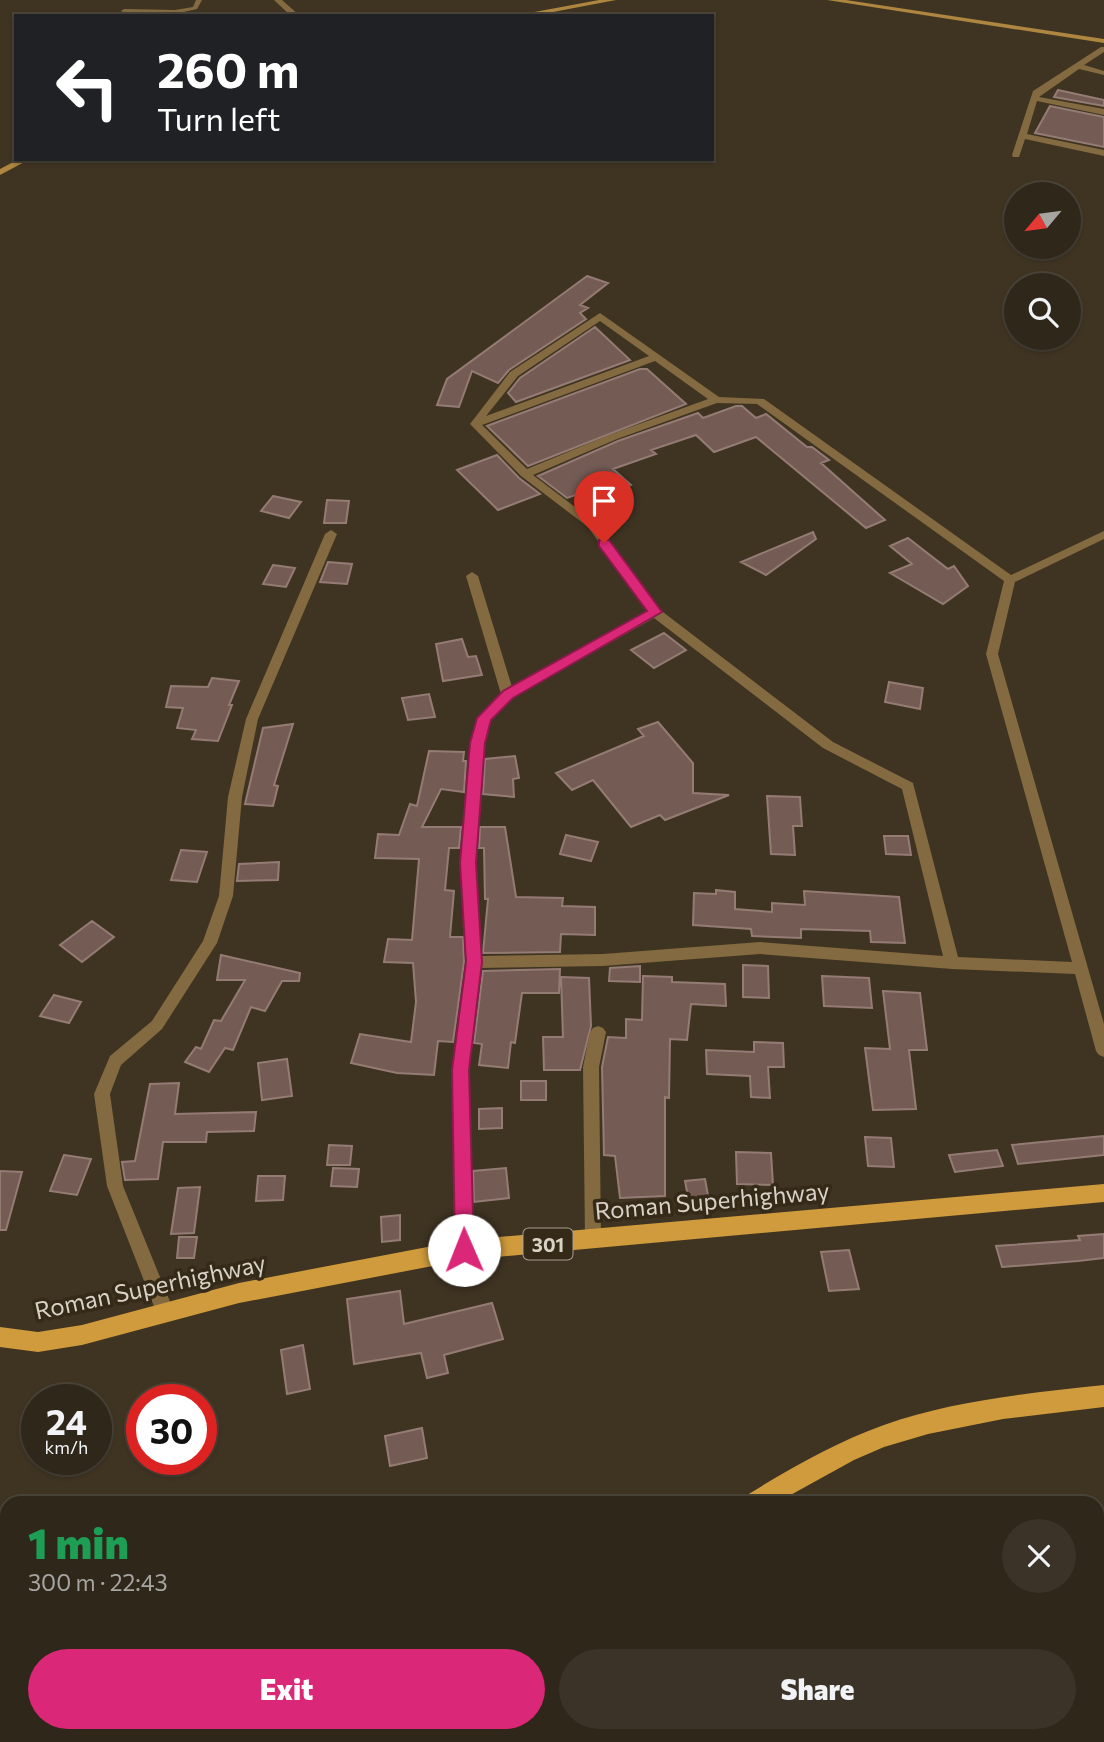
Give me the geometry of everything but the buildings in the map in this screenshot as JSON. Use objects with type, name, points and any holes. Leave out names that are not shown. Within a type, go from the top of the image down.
[{"type":"main road","points":[[529,14],[612,0]]},
{"type":"main road","points":[[831,0],[1104,41]]},
{"type":"main road","points":[[0,172],[22,161]]},
{"type":"main road","name":"Roman Superhighway","points":[[0,1338],[38,1342],[166,1314],[239,1293],[464,1250],[1104,1194]]},
{"type":"main road","points":[[766,1496],[801,1474],[901,1430],[1014,1405],[1104,1396]]},
{"type":"street","points":[[278,0],[294,14]]},
{"type":"street","points":[[1016,155],[1036,93],[1104,49]]},
{"type":"street","points":[[1078,66],[1104,73]]},
{"type":"street","points":[[1034,98],[1104,112]]},
{"type":"street","points":[[1022,136],[1104,153]]},
{"type":"street","points":[[475,424],[514,374],[600,316],[716,400]]},
{"type":"street","points":[[475,424],[655,357]]},
{"type":"street","points":[[526,474],[613,437],[716,400],[760,401],[1010,580]]},
{"type":"street","points":[[475,424],[526,474],[592,525],[655,612],[828,745],[908,786],[952,963]]},
{"type":"street","points":[[166,1314],[115,1186],[102,1094],[115,1061],[157,1025],[210,943],[226,896],[234,797],[252,719],[331,534]]},
{"type":"street","points":[[1010,580],[1104,535]]},
{"type":"street","points":[[472,576],[508,695]]},
{"type":"street","points":[[1010,580],[992,654],[1079,968],[1100,1028],[1104,1051]]},
{"type":"street","points":[[464,1250],[460,1070],[474,962],[468,863],[477,743],[484,718],[508,695],[655,612]]},
{"type":"street","points":[[474,962],[603,960],[760,948],[952,963],[1079,968]]},
{"type":"street","points":[[593,1239],[591,1067],[598,1032]]},
{"type":"lane","points":[[124,11],[175,12],[195,8],[199,0]]},
{"type":"route","points":[[464,1250],[460,1070],[474,962],[468,863],[477,743],[484,718],[508,695],[655,612],[604,543]]}]
